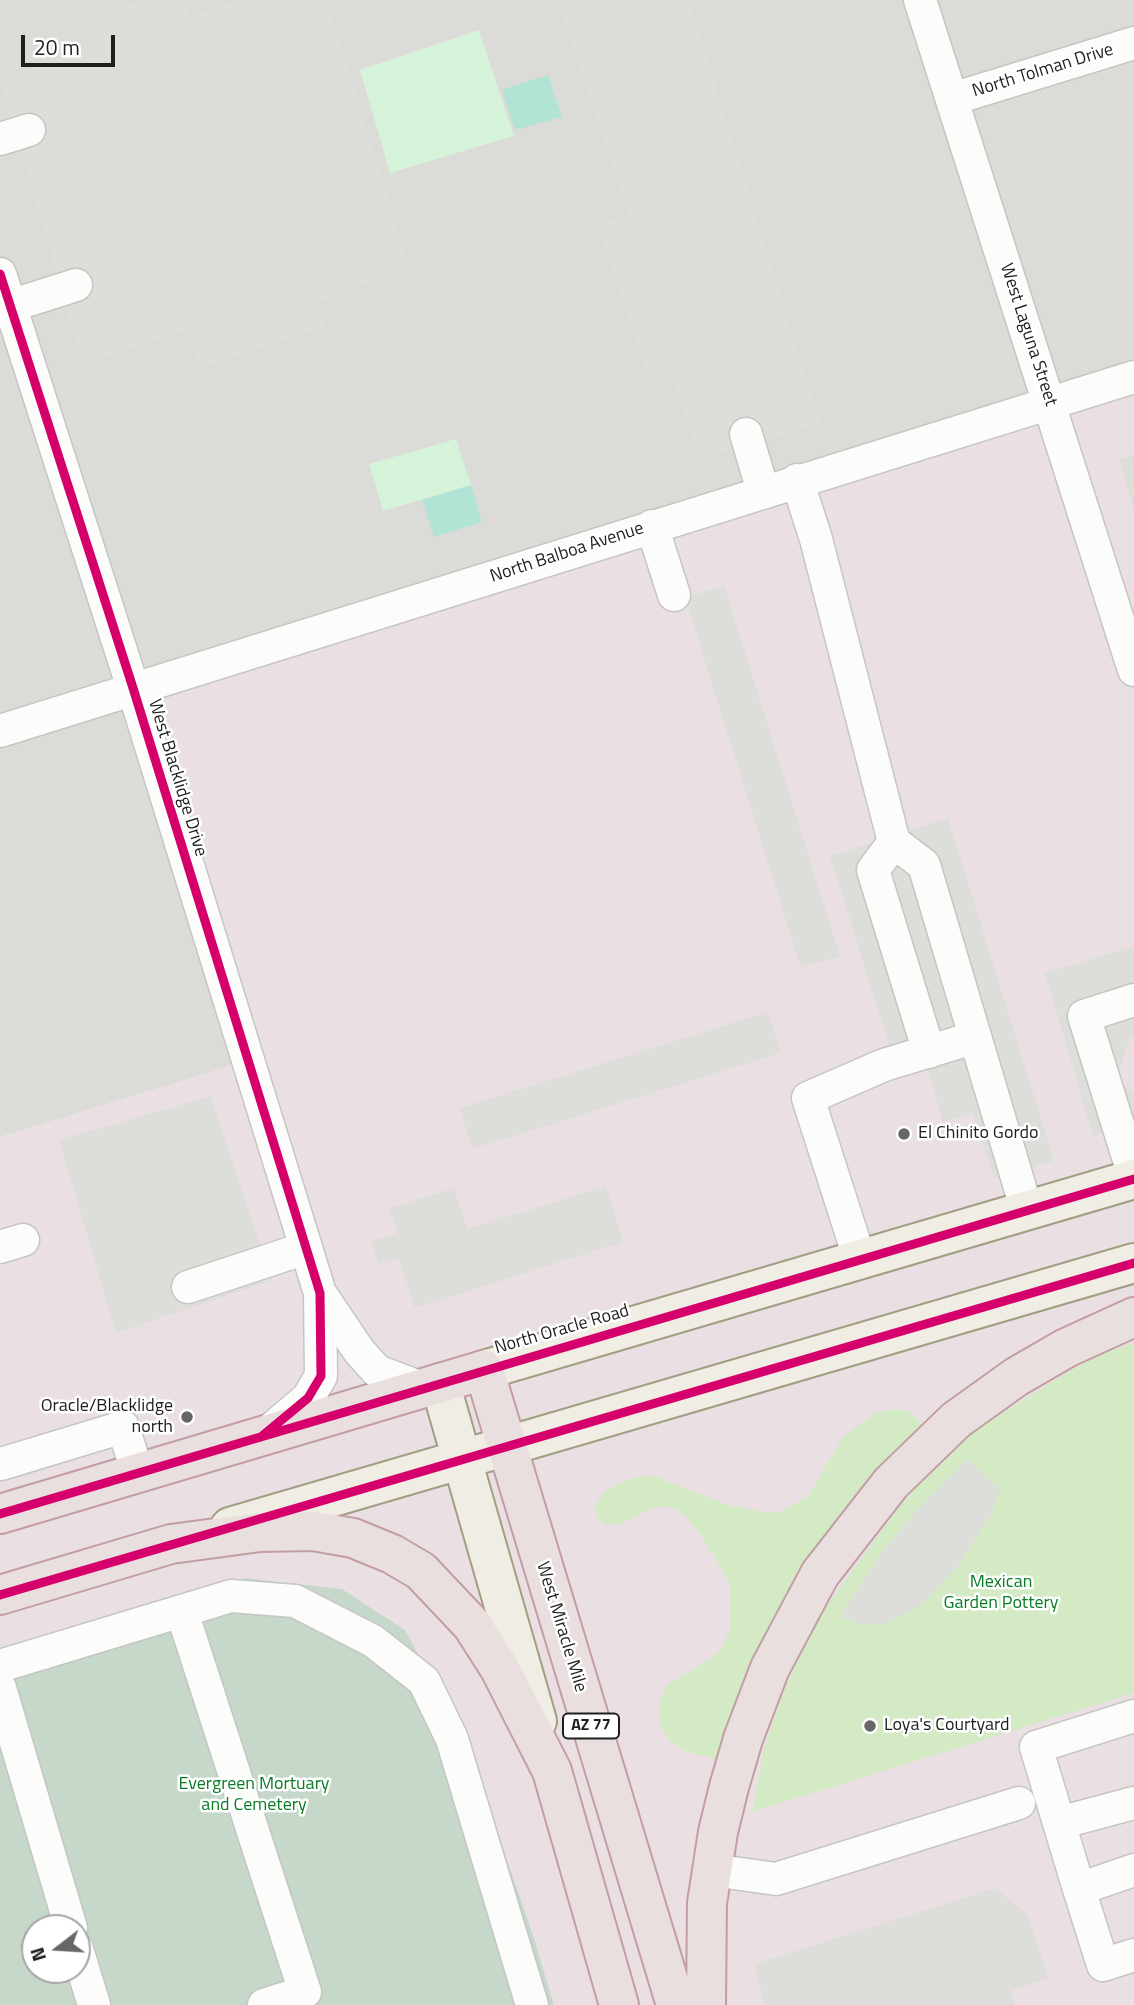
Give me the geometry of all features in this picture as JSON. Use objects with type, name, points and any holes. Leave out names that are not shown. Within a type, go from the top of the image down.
[{"type":"highway","points":[[706,2005],[704,1969],[712,1870],[729,1787],[743,1739],[770,1668],[820,1574],[853,1529],[928,1444],[984,1398],[1066,1348],[1134,1317]]},
{"type":"highway","name":"North Oracle Road","points":[[7,1512],[484,1370]]},
{"type":"highway","name":"West Miracle Mile","points":[[484,1370],[676,2005]]},
{"type":"highway","name":"AZ 77","points":[[0,1595],[171,1544],[260,1532],[313,1531],[353,1538],[392,1554],[421,1571],[472,1625],[500,1670],[552,1771],[619,2005]]},
{"type":"main road","name":"North Oracle Road","points":[[484,1370],[1027,1211],[1134,1177]]},
{"type":"main road","points":[[171,1544],[1134,1263]]},
{"type":"main road","name":"AZ 77","points":[[431,1385],[461,1460],[552,1771]]},
{"type":"street","name":"West Laguna Street","points":[[920,0],[1133,664]]},
{"type":"street","name":"North Tolman Drive","points":[[952,99],[1134,43]]},
{"type":"street","name":"West Blacklidge Drive","points":[[0,274],[133,688],[320,1293]]},
{"type":"street","points":[[10,306],[76,285]]},
{"type":"street","name":"North Balboa Avenue","points":[[0,731],[797,480],[1134,377]]},
{"type":"street","points":[[746,434],[763,491]]},
{"type":"street","points":[[797,480],[816,539],[894,842],[924,865],[973,1038],[1027,1211]]},
{"type":"street","points":[[652,526],[674,595]]},
{"type":"street","points":[[894,842],[873,870],[929,1052]]},
{"type":"street","points":[[1134,1000],[1084,1016],[1134,1177]]},
{"type":"street","points":[[860,1259],[808,1098],[884,1066],[973,1038]]},
{"type":"street","points":[[188,1287],[306,1248]]},
{"type":"street","points":[[320,1293],[359,1351],[377,1371],[431,1385]]},
{"type":"street","points":[[261,1437],[308,1398],[319,1381],[322,1361],[320,1293]]},
{"type":"street","points":[[7,1512],[1,1461],[123,1427],[138,1474]]},
{"type":"street","points":[[0,1666],[231,1596],[295,1601],[373,1641],[424,1681],[452,1739],[532,2005]]},
{"type":"street","points":[[182,1612],[305,1992],[264,2005]]},
{"type":"street","points":[[0,1688],[67,1914]]},
{"type":"street","points":[[1134,1716],[1036,1747],[1103,1965],[1134,1955]]},
{"type":"street","points":[[712,1870],[776,1879],[1019,1802]]},
{"type":"street","points":[[1059,1823],[1134,1802]]},
{"type":"street","points":[[1080,1889],[1134,1870]]},
{"type":"street","points":[[88,1984],[94,2005]]},
{"type":"shaded area","points":[[0,0],[1134,0],[1134,376],[248,1061],[0,1137]]},
{"type":"shaded area","points":[[144,0],[185,0],[190,17],[239,0],[327,0],[409,267],[317,302],[324,328],[201,367],[187,329],[83,364],[0,78],[98,45],[93,20]]},
{"type":"shaded area","points":[[558,0],[689,0],[820,424],[699,460],[674,383],[651,389],[598,226],[628,214]]},
{"type":"shaded area","points":[[1134,377],[1134,2005],[554,2005],[532,1932],[465,1740],[405,1630],[342,1589],[244,1578],[0,1652],[0,1137],[248,1060],[133,688]]},
{"type":"shaded area","points":[[1134,455],[1134,510],[1119,460]]},
{"type":"shaded area","points":[[724,585],[840,956],[801,968],[685,598]]},
{"type":"shaded area","points":[[948,818],[1054,1161],[994,1178],[973,1112],[943,1122],[920,1042],[891,1051],[830,856]]},
{"type":"shaded area","points":[[1134,946],[1134,1038],[1130,1037],[1115,1084],[1134,1091],[1134,1123],[1093,1136],[1045,973]]},
{"type":"shaded area","points":[[768,1012],[781,1053],[472,1149],[460,1108]]},
{"type":"shaded area","points":[[211,1096],[272,1280],[116,1333],[59,1140]]},
{"type":"shaded area","points":[[606,1186],[623,1242],[415,1308],[399,1258],[378,1264],[371,1241],[397,1233],[389,1208],[454,1188],[467,1229]]},
{"type":"shaded area","points":[[968,1459],[1000,1490],[991,1514],[958,1566],[921,1605],[887,1623],[860,1624],[840,1617],[884,1549],[920,1507]]},
{"type":"shaded area","points":[[996,1888],[1028,1915],[1049,1978],[1011,1991],[1015,2005],[765,2005],[754,1964]]},
{"type":"green space","points":[[479,30],[514,136],[390,173],[360,70]]},
{"type":"green space","points":[[548,75],[562,117],[515,130],[502,90]]},
{"type":"green space","points":[[456,439],[471,485],[383,511],[369,464]]},
{"type":"green space","points":[[471,485],[482,522],[434,537],[422,500]]},
{"type":"green space","name":"Mexican Garden Pottery","points":[[1134,1343],[1134,1693],[752,1812],[764,1747],[801,1647],[814,1623],[941,1450],[1091,1358]]},
{"type":"green space","points":[[895,1409],[908,1411],[924,1426],[885,1463],[815,1547],[784,1597],[734,1705],[717,1759],[687,1752],[671,1742],[661,1727],[659,1702],[668,1684],[715,1656],[724,1644],[730,1627],[729,1582],[703,1538],[685,1516],[671,1507],[655,1507],[621,1524],[607,1525],[598,1518],[594,1507],[604,1492],[633,1478],[654,1476],[728,1505],[767,1513],[783,1511],[809,1495],[843,1437],[875,1413]]},
{"type":"green space","name":"Evergreen Mortuary and Cemetery","points":[[245,1578],[342,1589],[405,1630],[465,1740],[532,1932],[554,2005],[0,2005],[0,1652]]},
{"type":"cycle path","points":[[0,274],[133,688],[320,1293],[321,1376],[308,1398],[261,1437]]},
{"type":"cycle path","points":[[0,1514],[1134,1179]]},
{"type":"cycle path","points":[[0,1595],[1134,1263]]},
{"type":"place","name":"El Chinito Gordo","points":[[904,1134]]},
{"type":"place","name":"Oracle/Blacklidge north","points":[[187,1417]]},
{"type":"place","name":"Loya's Courtyard","points":[[870,1726]]}]
